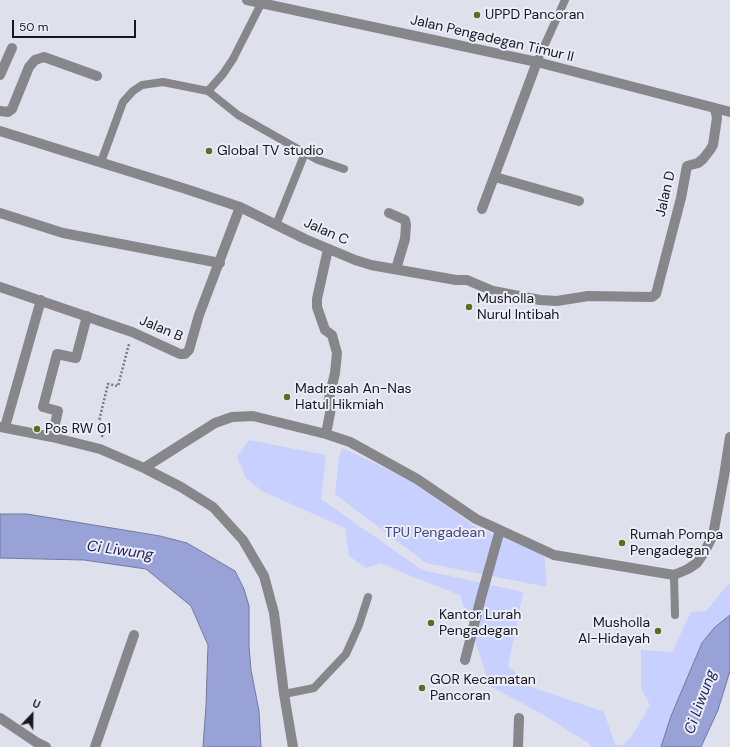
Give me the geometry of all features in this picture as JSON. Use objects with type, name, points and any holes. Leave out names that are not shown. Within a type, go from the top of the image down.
[{"type":"street","name":"Jalan Pengadegan Timur II","points":[[247,0],[537,62],[730,112]]},
{"type":"street","points":[[0,75],[12,48]]},
{"type":"street","points":[[0,111],[8,112],[12,109],[29,67],[35,60],[44,57],[97,76]]},
{"type":"street","points":[[482,209],[537,62]]},
{"type":"street","name":"Jalan D","points":[[652,297],[656,294],[665,263],[673,225],[681,198],[687,166],[698,163],[703,159],[713,145],[717,118],[715,108]]},
{"type":"street","name":"Jalan C","points":[[0,132],[101,162],[240,207],[328,249],[355,260],[456,280],[467,280],[493,291],[540,300],[558,300],[588,296],[652,297]]},
{"type":"street","points":[[495,177],[579,201]]},
{"type":"street","name":"Jalan B","points":[[0,287],[132,332],[180,354],[185,354],[189,350],[199,315],[240,207]]},
{"type":"street","points":[[0,213],[63,233],[220,262]]},
{"type":"street","points":[[389,213],[405,220],[406,225],[405,239],[396,269]]},
{"type":"street","points":[[326,434],[331,408],[328,403],[335,373],[337,353],[332,335],[325,330],[317,307],[317,299],[328,249]]},
{"type":"street","points":[[41,300],[2,427],[100,449],[144,468],[181,487],[213,507],[243,540],[264,576],[274,613],[284,694],[293,747]]},
{"type":"street","points":[[52,437],[58,411],[43,407],[57,354],[76,358],[87,316]]},
{"type":"street","points":[[144,468],[215,423],[232,417],[253,416],[326,434],[350,442],[417,479],[476,519],[554,555],[674,575],[697,563],[712,535],[730,437]]},
{"type":"street","points":[[465,660],[500,530]]},
{"type":"street","points":[[95,747],[134,635]]},
{"type":"street","points":[[0,718],[34,744],[46,747]]},
{"type":"street","points":[[518,747],[519,718]]},
{"type":"lane","points":[[537,62],[565,0]]},
{"type":"lane","points":[[208,90],[223,74],[233,59],[262,2]]},
{"type":"lane","points":[[101,162],[123,102],[133,91],[142,85],[163,82],[208,90],[238,115],[304,153],[318,160],[344,169]]},
{"type":"lane","points":[[276,225],[304,153]]},
{"type":"lane","points":[[674,575],[675,615]]},
{"type":"lane","points":[[284,694],[314,688],[346,654],[359,625],[368,597]]},
{"type":"path","points":[[100,449],[104,425],[98,421],[108,384],[118,386],[132,332]]},
{"type":"green space","points":[[249,440],[326,455],[321,499],[422,570],[523,592],[508,666],[529,686],[604,712],[615,744],[622,746],[632,736],[650,705],[641,688],[641,650],[672,652],[691,612],[706,611],[730,582],[730,615],[714,628],[682,690],[661,747],[591,747],[590,744],[542,714],[490,686],[460,595],[381,563],[366,568],[349,556],[345,528],[262,491],[246,478],[237,457]]},
{"type":"green space","name":"TPU Pengadean","points":[[342,448],[410,480],[476,527],[544,555],[547,587],[426,563],[335,494],[339,457]]},
{"type":"water","name":"Ci Liwung","points":[[0,514],[27,514],[160,536],[187,543],[235,571],[244,589],[249,606],[249,646],[251,670],[259,711],[261,747],[203,747],[208,645],[191,606],[146,569],[84,560],[0,558]]},
{"type":"water","name":"Ci Liwung","points":[[730,615],[730,671],[718,710],[701,747],[661,747],[671,716],[702,643],[714,628]]},
{"type":"place","name":"UPPD Pancoran","points":[[477,15]]},
{"type":"place","name":"Global TV studio","points":[[209,151]]},
{"type":"place","name":"Musholla Nurul Intibah","points":[[469,307]]},
{"type":"place","name":"Madrasah An-Nas Hatul Hikmiah","points":[[287,397]]},
{"type":"place","name":"Pos RW 01","points":[[37,429]]},
{"type":"place","name":"Rumah Pompa Pengadegan","points":[[622,543]]},
{"type":"place","name":"Kantor Lurah Pengadegan","points":[[431,623]]},
{"type":"place","name":"Musholla Al-Hidayah","points":[[658,631]]},
{"type":"place","name":"GOR Kecamatan Pancoran","points":[[422,688]]}]
